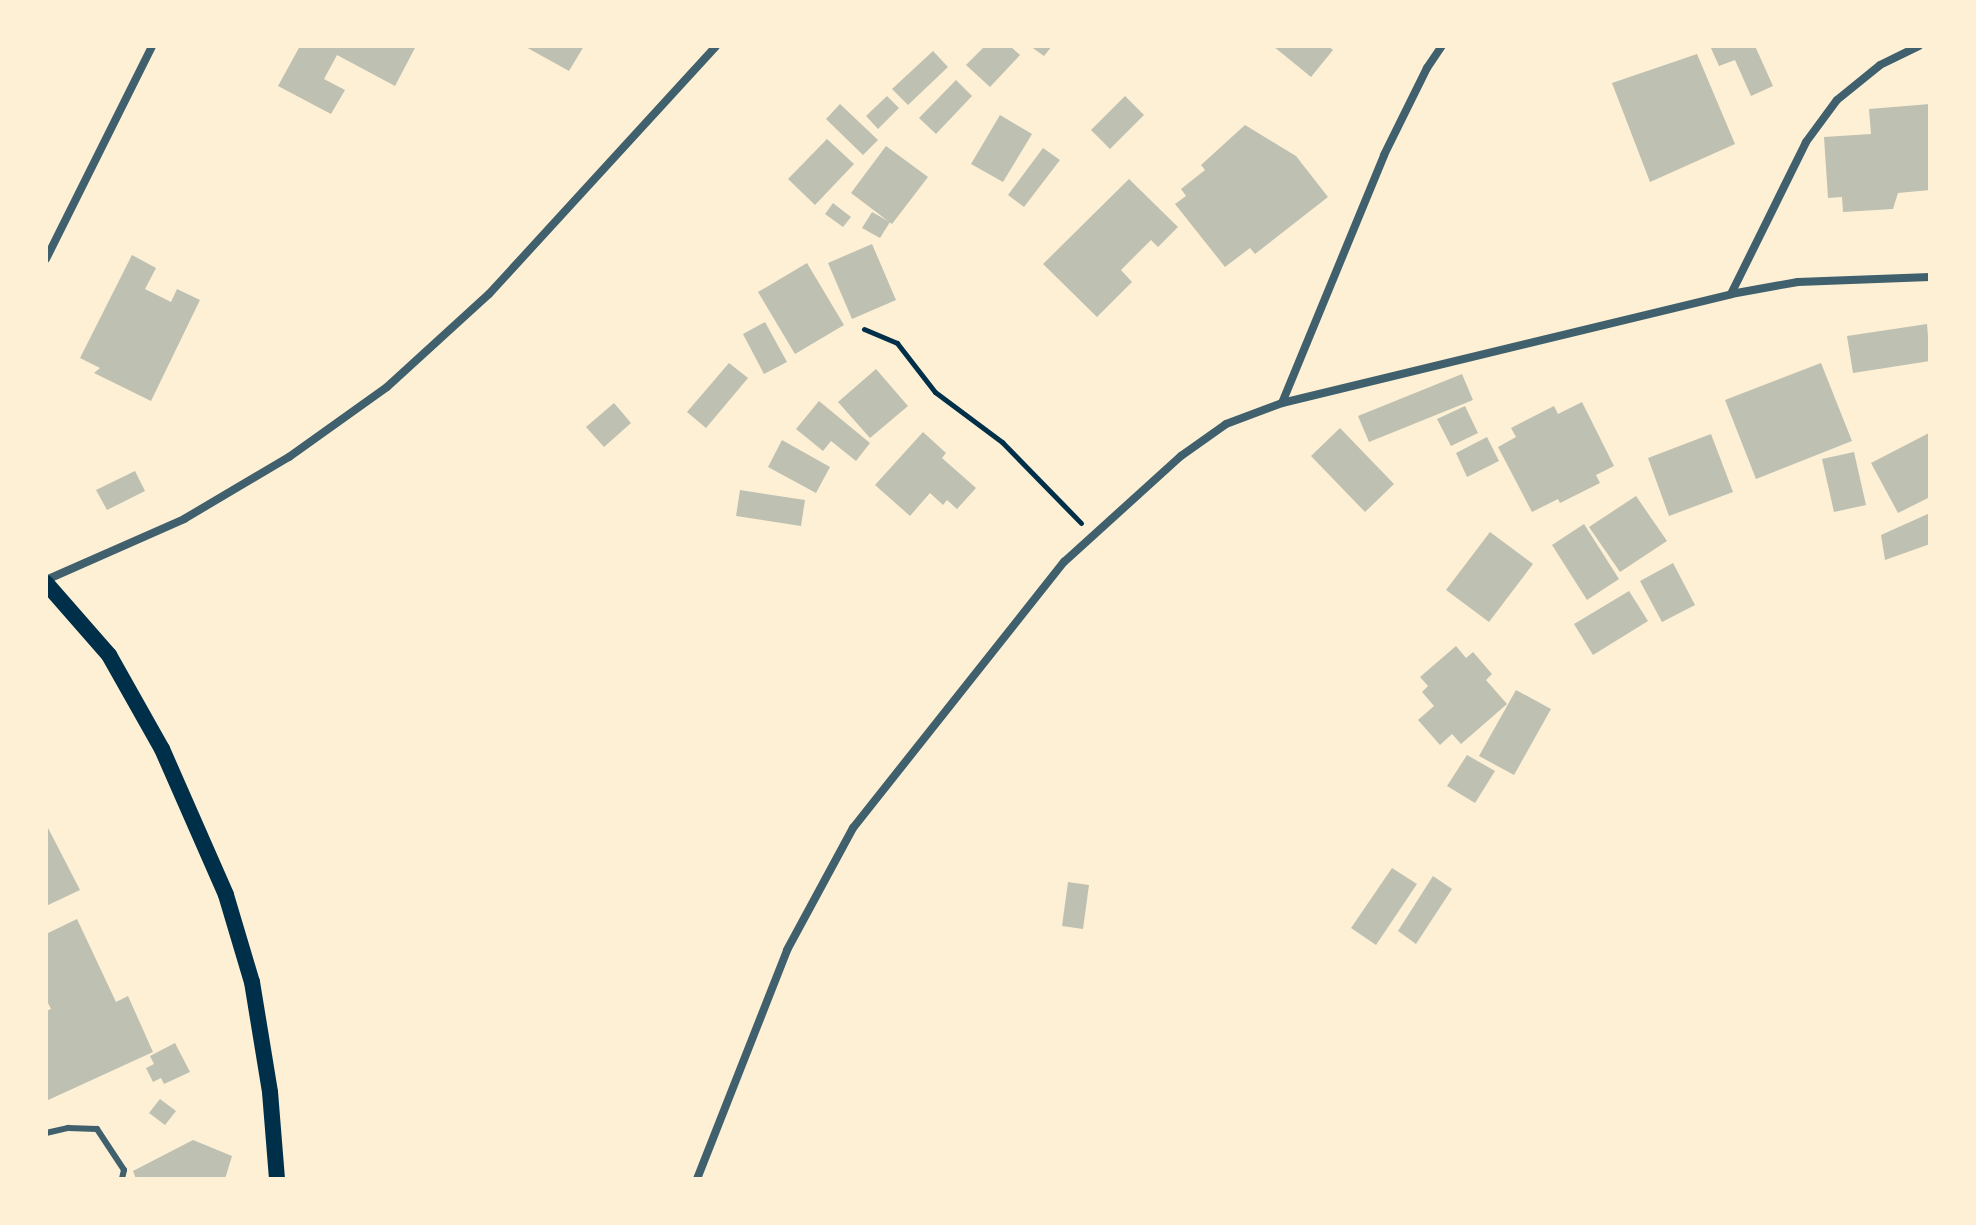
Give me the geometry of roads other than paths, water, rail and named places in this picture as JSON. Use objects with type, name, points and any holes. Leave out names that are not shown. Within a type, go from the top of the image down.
[{"type":"main road","points":[[46,582],[109,655],[162,749],[226,895],[252,982],[277,1179]]},
{"type":"main road","points":[[265,1179],[275,1146]]},
{"type":"street","points":[[46,259],[152,46]]},
{"type":"street","points":[[46,582],[184,519],[289,457],[387,387],[489,294],[716,46]]},
{"type":"street","points":[[1282,403],[1384,155],[1427,68],[1442,46]]},
{"type":"street","points":[[1731,294],[1806,142],[1837,100],[1880,65],[1919,46]]},
{"type":"street","points":[[697,1179],[787,950],[853,828],[1064,562],[1181,456],[1226,424],[1282,403],[1731,294],[1798,282],[1930,277]]},
{"type":"lane","points":[[46,1133],[68,1128],[97,1129],[124,1170],[122,1179]]}]
